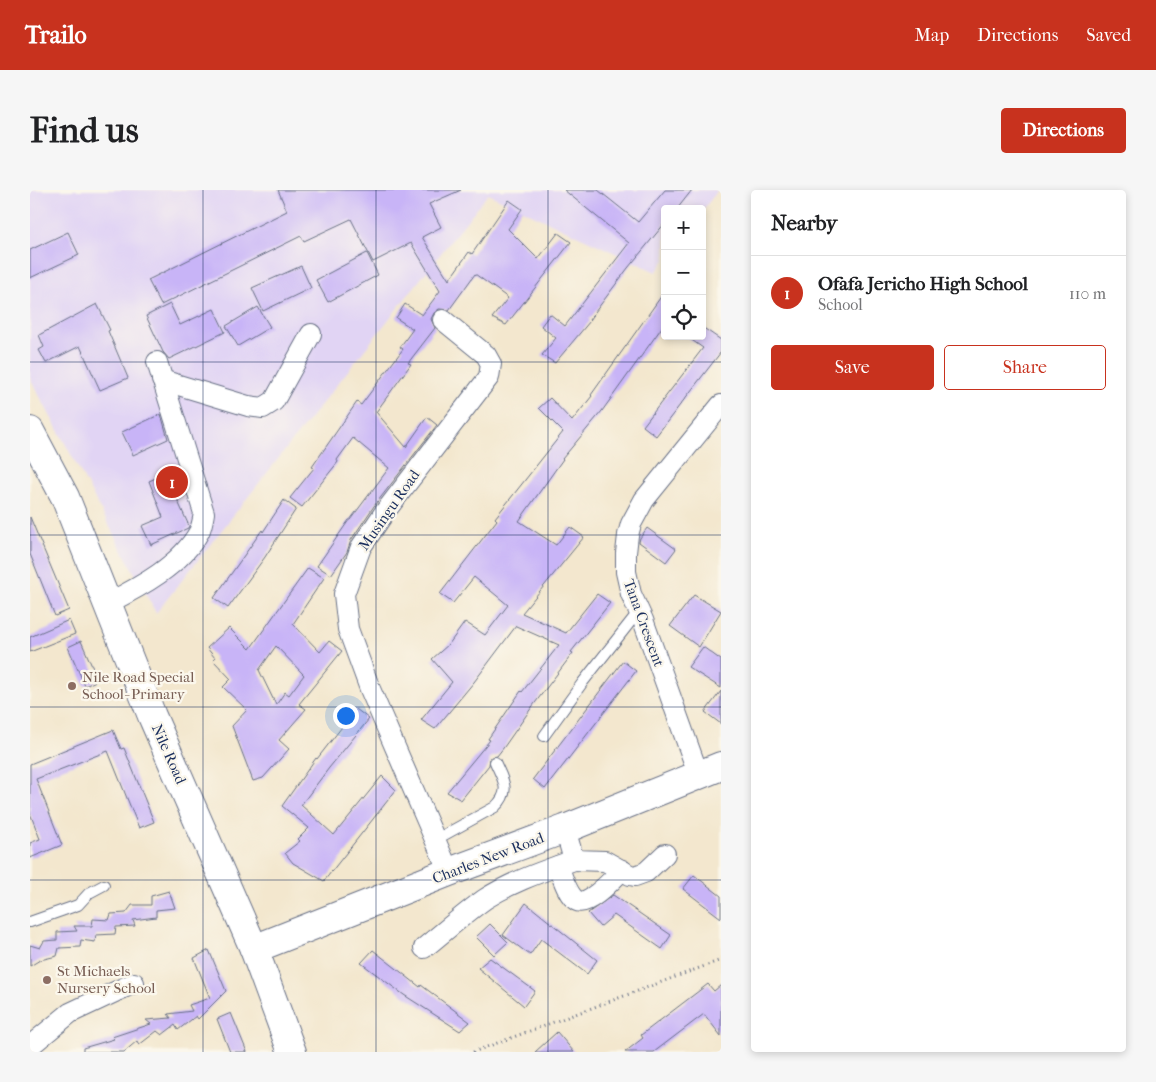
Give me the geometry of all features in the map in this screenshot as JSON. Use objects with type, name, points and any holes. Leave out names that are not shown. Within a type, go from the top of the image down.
[{"type":"street","name":"Musingu Road","points":[[444,320],[486,355],[491,364],[489,377],[384,513],[361,547],[344,594],[348,629],[367,680],[449,872]]},
{"type":"street","points":[[108,603],[138,588],[166,568],[185,550],[199,531],[204,513],[159,372],[248,406],[263,408],[274,401],[311,334]]},
{"type":"street","name":"Tana Crescent","points":[[710,771],[631,594],[626,572],[628,536],[631,524],[644,500],[721,405]]},
{"type":"street","name":"Nile Road","points":[[30,431],[64,497],[152,716],[254,950],[292,1052]]},
{"type":"street","name":"Charles New Road","points":[[254,950],[710,771]]},
{"type":"street","points":[[565,829],[566,863],[572,896],[577,901],[582,902],[598,893],[622,870]]},
{"type":"street","points":[[424,948],[485,900],[514,883],[566,863],[605,861],[630,875],[636,876],[646,872],[665,854]]},
{"type":"street","points":[[30,1046],[70,1013],[134,983]]},
{"type":"lane","points":[[544,736],[583,682],[639,611]]},
{"type":"lane","points":[[435,840],[501,801],[505,794],[505,787],[495,762]]},
{"type":"lane","points":[[30,922],[78,905],[89,893],[104,885]]},
{"type":"path","points":[[473,1052],[721,960]]},
{"type":"shaded area","points":[[30,190],[718,190],[706,206],[661,205],[661,265],[656,272],[488,194],[156,613],[30,378]]},
{"type":"building","points":[[278,190],[461,190],[429,204],[441,227],[422,237],[449,280],[469,252],[472,254],[509,200],[522,209],[508,229],[538,259],[558,233],[571,242],[506,325],[492,318],[508,298],[475,274],[449,310],[439,309],[434,313],[431,319],[435,328],[408,363],[411,364],[376,412],[406,447],[427,417],[437,425],[374,506],[351,540],[347,552],[331,575],[317,566],[389,468],[353,438],[337,460],[338,462],[302,507],[290,498],[314,468],[312,467],[357,402],[361,405],[403,349],[400,347],[413,329],[396,318],[405,304],[422,315],[440,291],[411,243],[373,262],[351,219],[304,241],[301,236],[161,305],[148,280],[287,211]]},
{"type":"building","points":[[564,190],[598,190],[638,222],[665,190],[692,190],[680,205],[661,205],[661,228],[628,268],[590,321],[555,363],[542,355],[556,338],[541,326],[550,314],[565,326],[629,243]]},
{"type":"building","points":[[68,232],[79,255],[30,278],[30,250]]},
{"type":"building","points":[[367,253],[378,275],[328,302],[316,280]]},
{"type":"building","points":[[301,266],[311,288],[263,311],[252,288]]},
{"type":"building","points":[[661,297],[661,329],[602,411],[562,459],[519,521],[556,545],[570,527],[584,537],[522,613],[566,633],[597,594],[610,603],[571,652],[573,653],[504,747],[497,756],[490,758],[489,765],[461,800],[447,792],[490,740],[488,739],[521,691],[559,645],[516,626],[474,682],[435,729],[421,720],[452,682],[432,659],[449,644],[465,622],[485,635],[508,605],[474,577],[453,603],[440,594],[497,520],[495,518],[563,432],[539,408],[550,398],[572,421]]},
{"type":"building","points":[[97,304],[110,330],[108,331],[128,378],[100,390],[80,346],[46,363],[39,350],[44,347],[39,335]]},
{"type":"building","points":[[170,304],[180,325],[214,309],[225,332],[169,359],[163,352],[146,316]]},
{"type":"building","points":[[258,307],[270,327],[238,346],[226,326]]},
{"type":"building","points":[[706,330],[721,340],[721,352],[656,436],[643,426],[703,348],[692,340],[706,340]]},
{"type":"building","points":[[161,414],[168,439],[133,455],[122,432]]},
{"type":"building","points":[[176,469],[181,484],[172,488],[189,526],[151,545],[142,526],[163,517],[149,481]]},
{"type":"building","points":[[284,500],[296,509],[265,557],[228,608],[214,598],[262,530],[263,532]]},
{"type":"building","points":[[30,517],[69,610],[55,616],[30,554]]},
{"type":"building","points":[[647,528],[676,549],[666,562],[639,542]]},
{"type":"building","points":[[308,568],[324,578],[293,624],[320,652],[329,641],[342,651],[299,704],[306,709],[279,740],[289,749],[263,778],[253,781],[232,726],[247,710],[223,687],[231,679],[213,660],[215,658],[207,648],[229,628],[250,649]],"holes":[[[276,646],[304,675],[289,695],[285,692],[276,705],[259,670]]]},
{"type":"building","points":[[694,595],[721,611],[699,647],[670,626]]},
{"type":"building","points":[[69,620],[75,634],[30,652],[30,637]]},
{"type":"building","points":[[81,641],[98,680],[85,686],[68,647]]},
{"type":"building","points":[[703,647],[721,660],[721,688],[688,667]]},
{"type":"building","points":[[623,661],[636,671],[545,789],[533,779]]},
{"type":"building","points":[[721,691],[721,724],[705,712]]},
{"type":"building","points":[[356,709],[369,719],[301,805],[334,835],[382,776],[396,790],[324,881],[293,863],[285,853],[300,841],[298,839],[309,828],[282,806],[316,758]]},
{"type":"building","points":[[113,730],[121,749],[124,748],[154,822],[139,828],[108,751],[36,779],[62,845],[30,858],[30,843],[40,839],[30,813],[30,764]]},
{"type":"building","points":[[694,875],[721,896],[721,918],[683,889]]},
{"type":"building","points":[[169,891],[175,908],[156,910],[156,917],[133,920],[135,926],[116,927],[115,934],[96,935],[95,942],[81,940],[80,947],[59,948],[57,956],[40,960],[30,966],[30,945],[40,948],[44,941],[57,940],[57,932],[77,931],[74,926],[92,926],[93,919],[109,920],[111,914],[126,913],[132,905],[151,905],[151,896]]},
{"type":"building","points":[[613,895],[671,935],[662,949],[614,915],[600,927],[588,913]]},
{"type":"building","points":[[526,903],[597,960],[587,974],[541,939],[530,955],[503,935]]},
{"type":"building","points":[[490,924],[508,942],[494,955],[476,937]]},
{"type":"building","points":[[209,950],[226,991],[198,1019],[196,1016],[178,1030],[175,1025],[162,1035],[157,1031],[139,1045],[137,1041],[124,1052],[83,1052],[83,1048],[114,1039],[112,1037],[151,1024],[146,1020],[171,1018],[168,1014],[192,1011],[189,1005],[210,998],[194,958]]},
{"type":"building","points":[[373,950],[420,987],[421,985],[470,1022],[460,1031],[404,995],[361,963]]},
{"type":"building","points":[[490,958],[535,991],[524,1006],[478,968]]},
{"type":"building","points":[[708,984],[714,991],[721,985],[721,1036],[704,1014],[654,1052],[625,1052],[643,1038],[641,1035]]},
{"type":"building","points":[[231,1013],[247,1052],[230,1052],[217,1019]]},
{"type":"building","points":[[557,1032],[574,1052],[535,1052]]},
{"type":"place","name":"Ofafa Jericho High School","points":[[172,482]]},
{"type":"place","name":"Nile Road Special School- Primary","points":[[72,686]]},
{"type":"place","name":"St Michaels Nursery School","points":[[47,980]]}]
